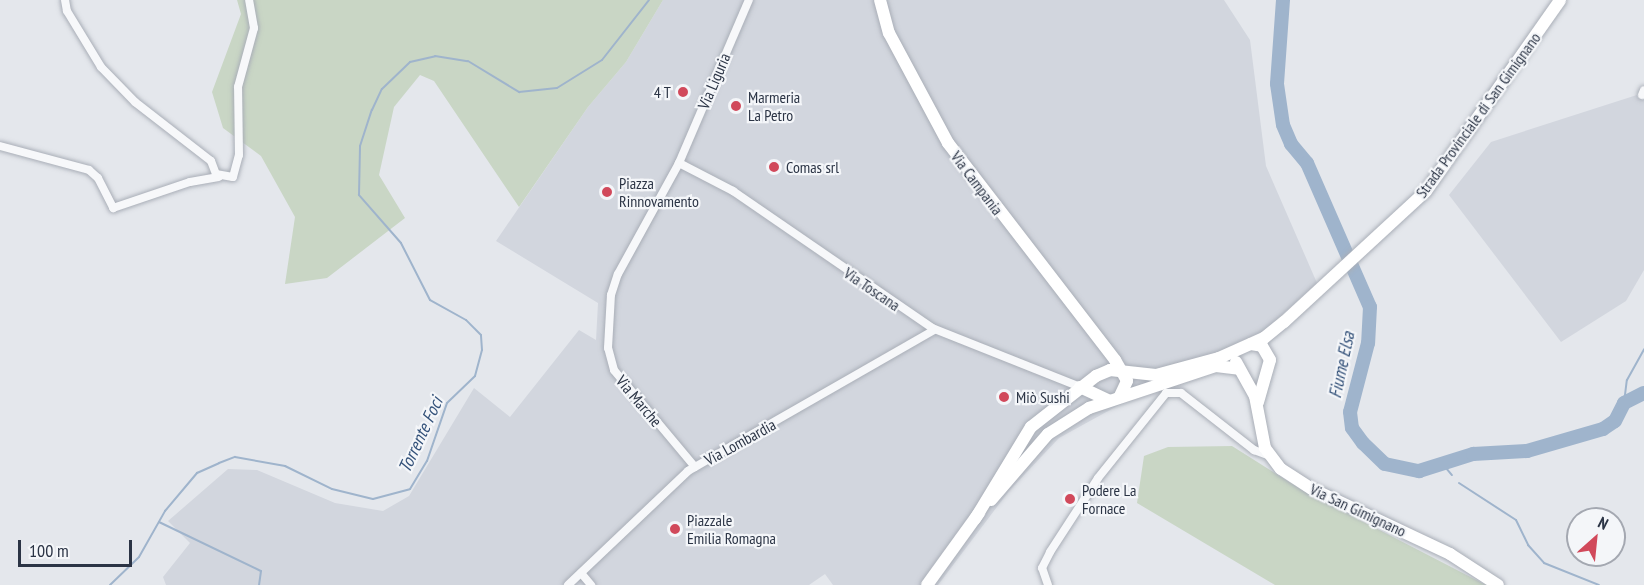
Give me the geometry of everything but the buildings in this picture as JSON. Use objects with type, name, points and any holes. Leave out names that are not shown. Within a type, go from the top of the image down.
[{"type":"main road","name":"Via Campania","points":[[880,0],[893,42],[958,160],[1121,371]]},
{"type":"main road","name":"Strada Provinciale di San Gimignano","points":[[1251,344],[1284,322],[1400,219],[1437,178],[1560,0]]},
{"type":"main road","name":"Strada Provinciale di San Gimignano","points":[[1269,355],[1284,322]]},
{"type":"main road","points":[[975,519],[1030,427],[1098,375],[1121,371],[1158,374],[1238,352],[1251,344],[1262,346],[1269,355],[1269,365],[1263,374],[1257,403],[1261,435],[1268,455]]},
{"type":"main road","points":[[1098,375],[1106,349]]},
{"type":"main road","points":[[1238,352],[1241,372],[1257,403]]},
{"type":"main road","points":[[927,585],[975,519],[1051,432],[1114,398],[1216,366],[1263,374]]},
{"type":"main road","points":[[1114,398],[1127,383],[1121,371]]},
{"type":"main road","points":[[1080,387],[1114,398]]},
{"type":"main road","name":"Via San Gimignano","points":[[1268,455],[1302,483],[1450,554],[1498,585]]},
{"type":"street","points":[[65,0],[67,11],[101,67],[135,102],[211,161],[219,177]]},
{"type":"street","points":[[0,146],[90,170],[98,178],[113,208],[190,182],[233,177],[237,172],[238,87],[254,28],[249,0]]},
{"type":"street","name":"Via Liguria","points":[[679,163],[749,0]]},
{"type":"street","name":"Via Marche","points":[[679,163],[612,288],[608,341],[612,366],[695,467]]},
{"type":"street","name":"Via Toscana","points":[[679,163],[733,191],[934,330],[1080,387]]},
{"type":"street","name":"Via Lombardia","points":[[568,585],[695,467],[934,330]]},
{"type":"street","points":[[1048,585],[1042,568],[1050,552],[1098,478],[1164,394],[1172,391],[1187,397],[1258,453],[1268,455]]},
{"type":"street","points":[[581,573],[591,585]]},
{"type":"shaded area","points":[[663,0],[1224,0],[1250,40],[1266,166],[1317,283],[1264,331],[1239,342],[1212,373],[1130,399],[1059,438],[1009,491],[938,585],[833,585],[825,574],[809,585],[166,585],[163,577],[190,543],[168,521],[228,469],[257,470],[335,503],[383,511],[409,496],[474,388],[510,417],[579,330],[596,340],[598,303],[496,241],[588,107],[626,62]]},
{"type":"shaded area","points":[[1640,94],[1644,97],[1644,270],[1626,301],[1561,342],[1449,195],[1491,142]]},
{"type":"green space","points":[[237,0],[663,0],[626,62],[588,107],[519,207],[434,81],[420,75],[394,107],[379,175],[405,218],[327,278],[285,284],[295,217],[261,156],[223,128],[212,92],[241,14]]},
{"type":"green space","points":[[1232,446],[1302,490],[1486,585],[1275,585],[1137,503],[1144,456],[1168,447]]},
{"type":"waterway","name":"Torrente Foci","points":[[110,585],[139,557],[165,511],[197,473],[235,457],[285,466],[332,489],[373,499],[410,489],[427,461],[447,403],[475,376],[482,350],[481,335],[466,320],[430,300],[401,243],[359,195],[360,146],[382,89],[410,62],[435,56],[468,61],[519,92],[557,88],[602,60],[649,0]]},
{"type":"waterway","name":"Fiume Elsa","points":[[1283,0],[1277,84],[1283,125],[1291,144],[1307,163],[1370,307],[1368,343],[1350,412],[1352,428],[1363,443],[1385,464],[1419,471],[1473,454],[1527,451],[1603,429],[1615,421],[1624,403],[1644,393]]},
{"type":"waterway","points":[[1624,403],[1627,380],[1644,349]]},
{"type":"waterway","points":[[1441,462],[1452,475]]},
{"type":"waterway","points":[[1459,483],[1516,520],[1528,545],[1544,563],[1599,585]]},
{"type":"waterway","points":[[159,522],[261,571],[259,585]]},
{"type":"place","name":"4 T","points":[[683,92]]},
{"type":"place","name":"Marmeria La Petro","points":[[736,106]]},
{"type":"place","name":"Comas srl","points":[[774,167]]},
{"type":"place","name":"Piazza Rinnovamento","points":[[607,192]]},
{"type":"place","name":"Miò Sushi","points":[[1004,397]]},
{"type":"place","name":"Podere La Fornace","points":[[1070,499]]},
{"type":"place","name":"Piazzale Emilia Romagna","points":[[675,529]]}]
